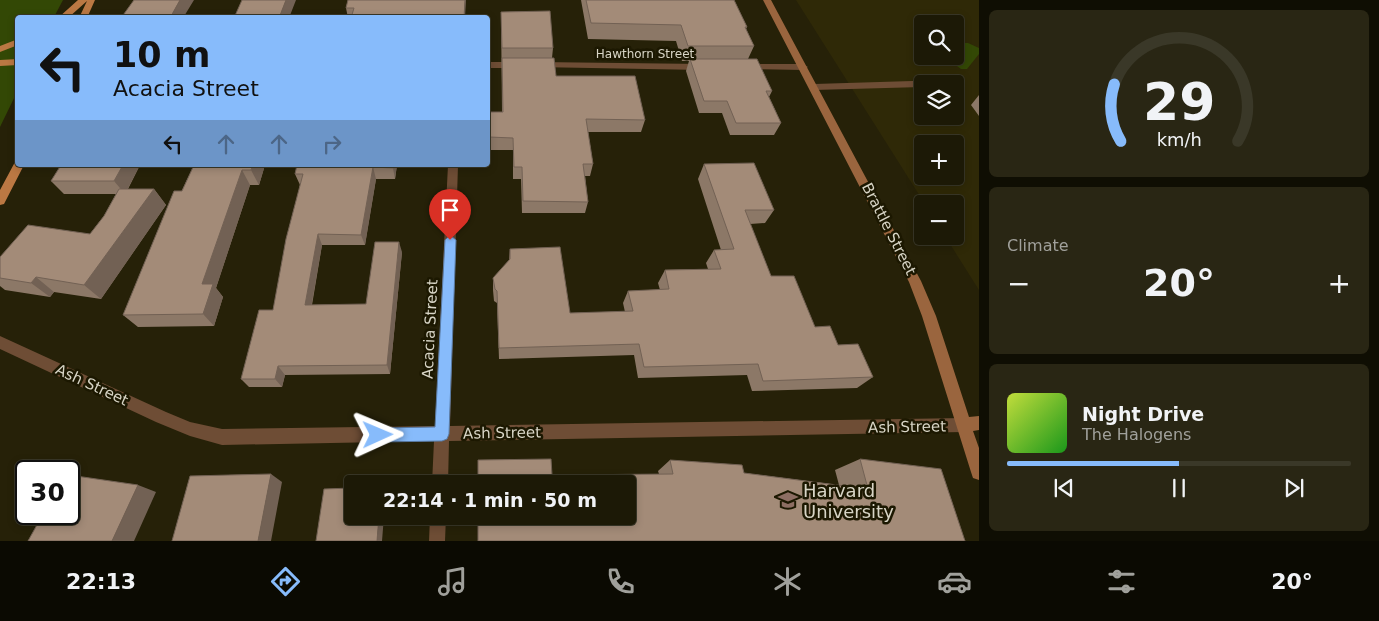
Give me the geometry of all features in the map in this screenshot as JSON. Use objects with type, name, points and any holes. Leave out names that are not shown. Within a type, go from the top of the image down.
[{"type":"main road","points":[[66,15],[83,0]]},
{"type":"main road","points":[[84,15],[91,0]]},
{"type":"main road","name":"Brattle Street","points":[[767,0],[915,281],[972,424],[979,472]]},
{"type":"main road","points":[[0,49],[15,43]]},
{"type":"main road","points":[[0,63],[15,62]]},
{"type":"main road","points":[[0,202],[18,167]]},
{"type":"main road","points":[[972,424],[979,433]]},
{"type":"street","name":"Hawthorn Street","points":[[490,65],[716,67]]},
{"type":"street","points":[[736,67],[803,67]]},
{"type":"street","points":[[814,87],[914,84]]},
{"type":"street","name":"Acacia Street","points":[[440,475],[454,167]]},
{"type":"street","name":"Ash Street","points":[[0,342],[161,417],[206,434],[231,437],[972,424]]},
{"type":"street","points":[[437,541],[438,525]]},
{"type":"shaded area","points":[[796,0],[979,0],[979,290],[951,245],[964,245],[964,195],[919,195]]},
{"type":"green space","points":[[0,0],[63,0],[55,15],[15,15],[15,96],[0,127]]},
{"type":"green space","points":[[964,43],[979,48],[979,54],[967,69],[961,69],[957,66],[964,65]]},
{"type":"building","points":[[134,0],[180,0],[172,15],[123,15]]},
{"type":"building","points":[[242,0],[286,0],[280,15],[235,15]]},
{"type":"building","points":[[348,0],[465,0],[464,15],[352,15],[354,8],[346,8]]},
{"type":"building","points":[[586,0],[734,0],[754,46],[688,46],[681,25],[591,23]]},
{"type":"building","points":[[550,11],[553,48],[502,48],[501,12]]},
{"type":"building","points":[[502,58],[554,58],[556,76],[635,76],[645,120],[586,119],[593,164],[583,164],[588,202],[523,201],[522,167],[514,167],[513,138],[490,137],[490,112],[503,112]]},
{"type":"building","points":[[690,59],[757,59],[772,91],[766,91],[781,123],[736,123],[727,101],[704,101]]},
{"type":"building","points":[[754,163],[774,210],[745,210],[771,276],[794,276],[815,327],[830,326],[838,345],[858,344],[873,377],[763,381],[758,364],[644,367],[639,344],[499,348],[497,291],[493,278],[510,259],[510,249],[560,247],[570,313],[633,311],[628,291],[669,289],[665,270],[721,269],[714,250],[734,249],[704,164]]},
{"type":"building","points":[[60,167],[122,167],[114,181],[51,181]]},
{"type":"building","points":[[193,167],[252,167],[251,170],[242,170],[202,284],[213,284],[203,314],[123,315],[174,191],[182,191]]},
{"type":"building","points":[[297,167],[373,167],[361,235],[318,234],[305,305],[366,304],[375,242],[399,242],[387,365],[278,366],[275,379],[241,379],[259,310],[273,310],[286,239],[303,174],[295,174]]},
{"type":"building","points":[[119,189],[154,189],[84,285],[36,277],[31,283],[0,278],[0,257],[28,225],[90,234],[104,216]]},
{"type":"building","name":"Harvard University","points":[[551,459],[552,475],[478,475],[478,460]]},
{"type":"building","name":"Harvard University","points":[[860,459],[941,469],[965,541],[478,541],[478,525],[636,525],[636,475],[552,475],[673,474],[670,460],[742,465],[744,473],[868,489]]},
{"type":"building","points":[[271,474],[258,541],[172,541],[190,476]]},
{"type":"building","points":[[80,477],[138,485],[112,541],[28,541],[37,525],[80,525]]},
{"type":"building","points":[[344,488],[344,525],[378,525],[377,541],[316,541],[324,489]]},
{"type":"place","name":"Harvard University","points":[[788,500]]},
{"type":"route","points":[[378,435],[442,434],[450,240]]}]
